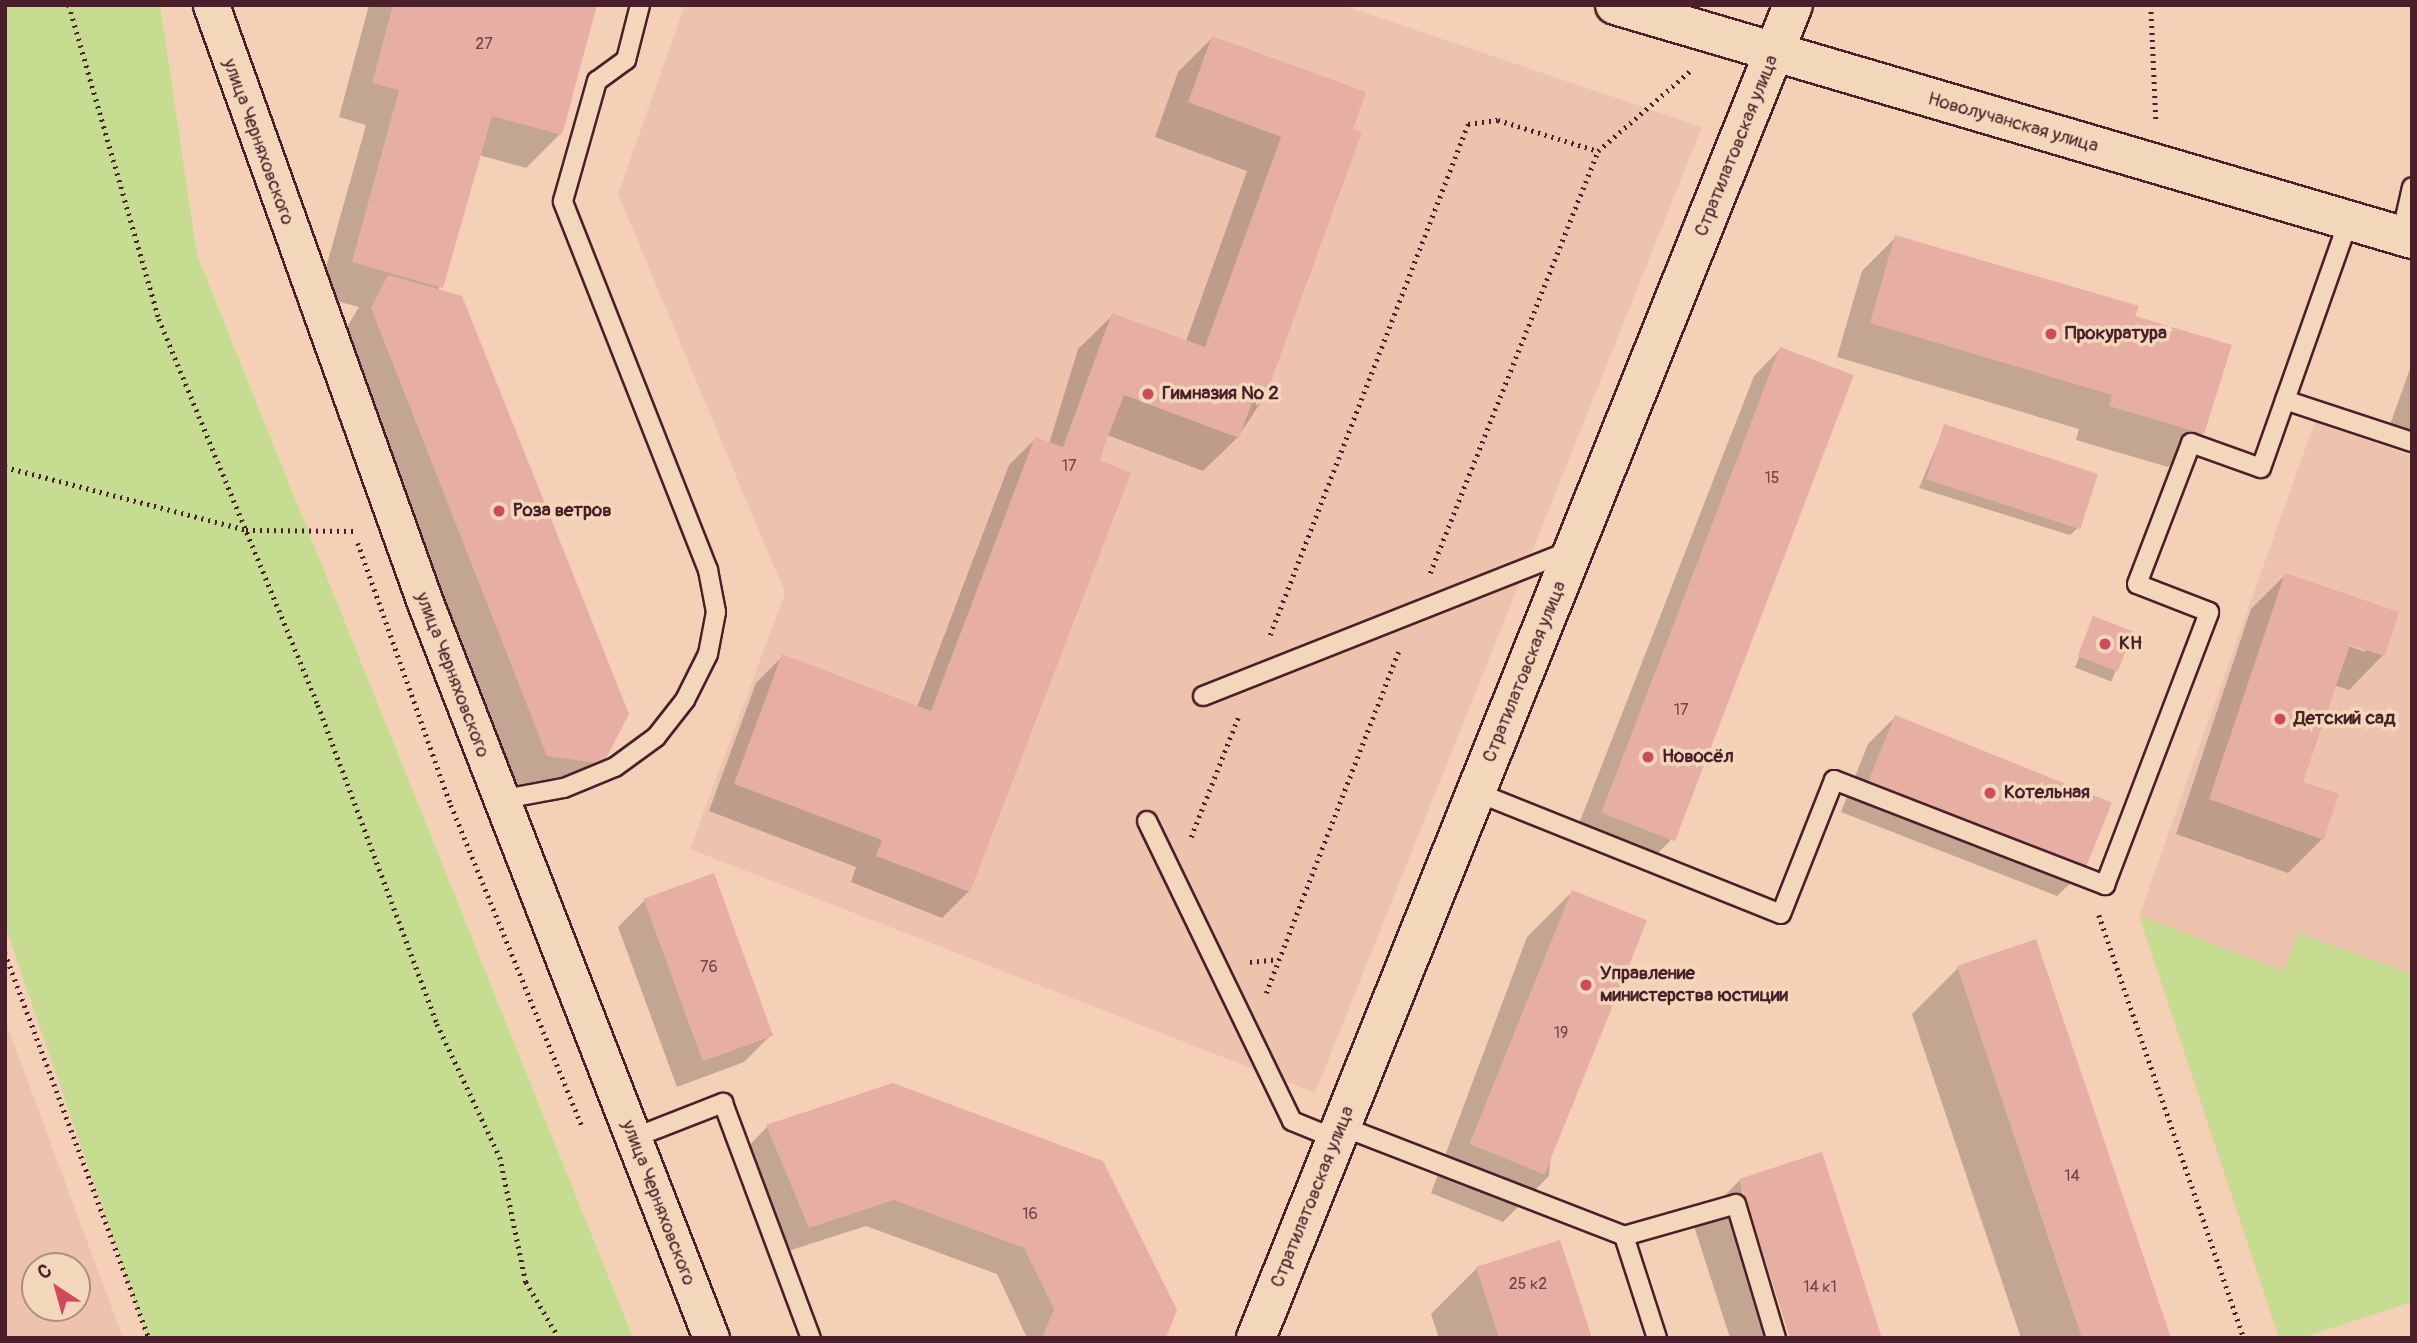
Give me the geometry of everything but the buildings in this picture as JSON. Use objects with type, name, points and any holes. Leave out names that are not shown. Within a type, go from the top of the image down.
[{"type":"street","name":"улица Черняховского","points":[[211,5],[499,800],[711,1338]]},
{"type":"street","name":"Новолучанская улица","points":[[1615,5],[2406,237]]},
{"type":"street","name":"Стратилатовская улица","points":[[1256,1338],[1793,5]]},
{"type":"lane","points":[[499,800],[564,788],[615,767],[656,737],[685,700],[712,633],[716,612],[708,570],[563,201],[597,81],[626,60],[640,5]]},
{"type":"lane","points":[[2406,237],[2412,187]]},
{"type":"lane","points":[[1476,792],[1781,914],[1834,780],[2105,885],[2209,612],[2137,584],[2191,443],[2261,468],[2349,220]]},
{"type":"lane","points":[[2285,400],[2412,442]]},
{"type":"lane","points":[[1203,696],[1575,549]]},
{"type":"lane","points":[[1147,821],[1292,1121],[1339,1132],[1624,1236],[1736,1204],[1776,1338]]},
{"type":"lane","points":[[633,1138],[723,1103],[811,1338]]},
{"type":"lane","points":[[1624,1236],[1657,1338]]},
{"type":"path","points":[[69,5],[159,319],[246,530],[437,1024],[499,1157],[526,1282],[559,1338]]},
{"type":"path","points":[[2151,5],[2157,165]]},
{"type":"path","points":[[1242,962],[1277,958],[1598,151],[1690,70]]},
{"type":"path","points":[[1186,849],[1468,124],[1498,120],[1598,151]]},
{"type":"path","points":[[5,467],[246,530],[354,531]]},
{"type":"path","points":[[2086,877],[2244,1338]]},
{"type":"path","points":[[5,953],[149,1338]]},
{"type":"shaded area","name":"Гимназия № 2","points":[[685,5],[1342,5],[1702,127],[1315,1093],[690,849],[785,593],[618,194]]},
{"type":"shaded area","points":[[2315,421],[2412,456],[2412,974],[2298,933],[2284,971],[2139,916]]},
{"type":"shaded area","points":[[5,1020],[123,1338],[5,1338]]},
{"type":"green space","points":[[5,5],[160,5],[197,255],[633,1338],[147,1338],[5,926]]},
{"type":"green space","points":[[2139,916],[2284,971],[2298,933],[2412,974],[2412,1302],[2301,1338],[2279,1338]]},
{"type":"place","name":"Прокуратура","points":[[2051,334]]},
{"type":"place","name":"Гимназия № 2","points":[[1148,394]]},
{"type":"place","name":"Роза ветров","points":[[499,511]]},
{"type":"place","name":"КН","points":[[2105,644]]},
{"type":"place","name":"Детский сад","points":[[2280,719]]},
{"type":"place","name":"Новосёл","points":[[1648,757]]},
{"type":"place","name":"Котельная","points":[[1990,793]]},
{"type":"place","name":"Управление министерства юстиции","points":[[1586,985]]}]
